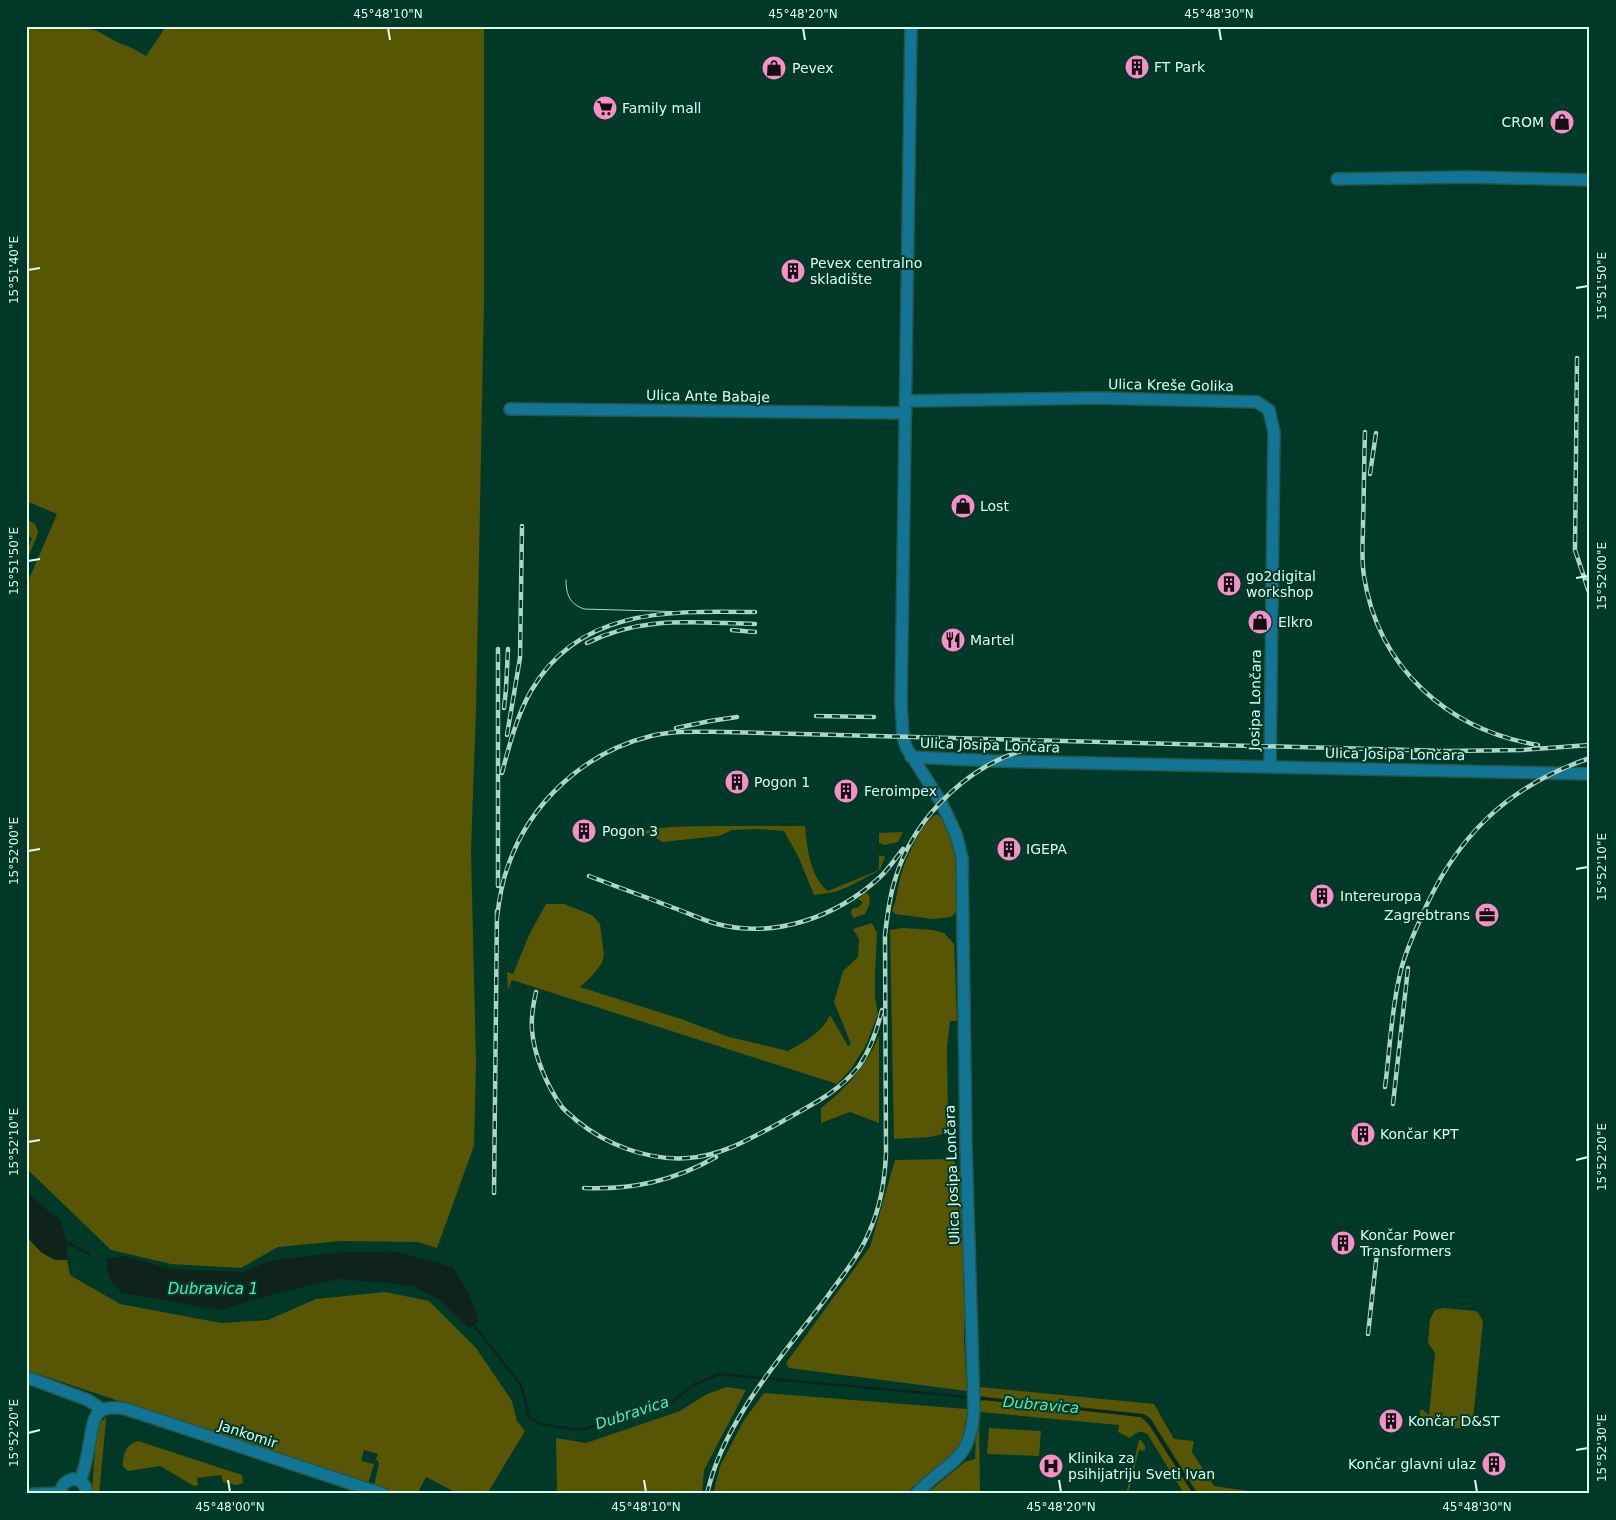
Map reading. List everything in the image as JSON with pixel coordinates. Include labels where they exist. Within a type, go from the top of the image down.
[{"type":"street","points":[[911,26],[902,703],[903,737],[911,757]]},
{"type":"street","points":[[1337,179],[1469,177],[1590,180]]},
{"type":"street","name":"Ulica Kreše Golika","points":[[906,401],[1098,398],[1257,402],[1269,410],[1274,432],[1272,574]]},
{"type":"street","name":"Ulica Ante Babaje","points":[[510,409],[906,414]]},
{"type":"street","name":"Josipa Lončara","points":[[1270,766],[1272,574]]},
{"type":"street","name":"Ulica Josipa Lončara","points":[[911,757],[997,761],[1590,774]]},
{"type":"street","name":"Ulica Josipa Lončara","points":[[911,757],[941,802],[956,834],[962,858],[966,1148],[974,1385],[973,1427],[965,1450],[916,1494]]},
{"type":"street","name":"Jankomir","points":[[26,1377],[88,1400],[103,1410],[114,1408],[126,1410],[383,1494]]},
{"type":"street","points":[[80,1481],[87,1458],[92,1422],[98,1413],[103,1410]]},
{"type":"street","points":[[33,1494],[60,1493],[62,1486],[68,1480],[80,1481],[84,1485],[87,1494]]},
{"type":"shaded area","points":[[26,26],[74,26],[97,31],[146,56],[165,28],[163,26],[484,26],[484,301],[476,711],[471,851],[476,1062],[474,1146],[437,1248],[418,1242],[341,1241],[278,1247],[241,1268],[171,1264],[111,1250],[26,1168],[26,586],[57,514],[26,501]]},
{"type":"shaded area","points":[[26,519],[35,524],[38,531],[26,562],[26,553],[32,538],[26,535]]},
{"type":"shaded area","points":[[937,814],[952,833],[957,855],[957,911],[951,917],[933,919],[895,914],[892,910],[909,853],[925,825]]},
{"type":"shaded area","points":[[713,826],[805,826],[810,862],[817,878],[828,891],[879,870],[879,855],[885,857],[880,870],[835,892],[814,895],[799,858],[784,831],[759,829],[732,830],[719,836],[662,842],[650,833],[621,841],[654,829]]},
{"type":"shaded area","points":[[903,832],[898,842],[885,845],[879,843],[879,833]]},
{"type":"shaded area","points":[[866,892],[870,900],[865,914],[853,918],[852,909],[859,907],[863,902],[858,899]]},
{"type":"shaded area","points":[[546,904],[564,904],[592,915],[600,924],[604,955],[602,963],[580,987],[681,1019],[729,1037],[788,1051],[817,1032],[830,1015],[848,1046],[851,1044],[834,1002],[843,971],[858,957],[859,939],[853,929],[872,923],[877,933],[875,997],[878,1014],[866,1045],[851,1069],[837,1084],[512,980],[508,990],[507,972],[513,974],[530,933]]},
{"type":"shaded area","points":[[903,928],[933,930],[944,933],[954,944],[957,1021],[950,1021],[947,1047],[948,1125],[943,1134],[930,1137],[894,1139],[890,930]]},
{"type":"shaded area","points":[[879,1036],[879,1123],[850,1112],[821,1123],[821,1108],[855,1076]]},
{"type":"shaded area","points":[[949,1159],[957,1165],[960,1174],[962,1244],[966,1273],[964,1340],[967,1391],[789,1368],[786,1363],[870,1247],[895,1160]]},
{"type":"shaded area","points":[[26,1236],[41,1252],[55,1260],[67,1260],[70,1275],[120,1304],[221,1323],[268,1320],[316,1299],[385,1292],[429,1301],[476,1348],[512,1401],[517,1421],[525,1431],[487,1494],[459,1494],[426,1477],[417,1494],[396,1494],[374,1486],[379,1463],[376,1459],[378,1454],[364,1450],[361,1461],[374,1464],[368,1484],[26,1370]]},
{"type":"shaded area","points":[[1443,1308],[1476,1311],[1483,1321],[1473,1420],[1466,1428],[1433,1426],[1425,1424],[1421,1418],[1420,1410],[1429,1415],[1435,1353],[1428,1343],[1430,1319],[1435,1310]]},
{"type":"shaded area","points":[[977,1384],[980,1387],[1154,1404],[1174,1439],[1194,1441],[1192,1452],[1214,1486],[1269,1494],[1198,1494],[1151,1419],[1144,1414],[980,1396],[980,1392],[977,1391]]},
{"type":"shaded area","points":[[727,1387],[746,1390],[704,1470],[702,1494],[557,1494],[556,1438],[586,1443],[680,1411],[707,1394]]},
{"type":"shaded area","points":[[764,1393],[967,1409],[965,1428],[962,1440],[953,1454],[906,1494],[713,1494],[720,1466],[744,1420]]},
{"type":"shaded area","points":[[986,1400],[1141,1417],[1149,1425],[1193,1494],[1184,1494],[1148,1435],[1143,1432],[1136,1433],[1130,1438],[1118,1432],[1119,1425],[979,1412],[980,1494],[926,1494],[965,1462],[975,1459],[977,1405],[980,1405],[980,1401]]},
{"type":"shaded area","points":[[105,1418],[99,1494],[92,1494],[96,1432],[98,1425]]},
{"type":"shaded area","points":[[989,1428],[1041,1431],[1039,1456],[987,1454]]},
{"type":"shaded area","points":[[1139,1440],[1145,1446],[1145,1451],[1139,1450],[1128,1494],[1126,1494]]},
{"type":"shaded area","points":[[138,1441],[242,1475],[243,1482],[236,1485],[223,1482],[221,1475],[197,1478],[198,1485],[194,1486],[160,1466],[128,1471],[123,1466],[124,1454],[130,1445]]},
{"type":"water","points":[[26,1190],[48,1211],[60,1219],[67,1243],[67,1260],[55,1260],[41,1252],[26,1236]]},
{"type":"water","name":"Dubravica 1","points":[[339,1252],[396,1252],[452,1267],[468,1293],[478,1322],[469,1328],[441,1301],[415,1286],[338,1279],[274,1294],[220,1310],[122,1293],[110,1278],[107,1269],[107,1259],[124,1256],[170,1269],[243,1272],[269,1261]]},
{"type":"waterway","name":"Dubravica","points":[[66,1242],[89,1254]]},
{"type":"waterway","name":"Dubravica","points":[[473,1324],[520,1384],[529,1417],[540,1424],[580,1430],[623,1418],[660,1403],[673,1401],[694,1385],[719,1374],[969,1397]]},
{"type":"waterway","name":"Dubravica","points":[[977,1398],[1144,1416],[1148,1419],[1195,1494]]},
{"type":"tram line","points":[[566,580],[567,590],[572,602],[584,609],[688,612]]},
{"type":"railway","points":[[1577,358],[1575,550],[1590,595]]},
{"type":"railway","points":[[1365,432],[1363,569],[1372,609],[1384,639],[1401,666],[1422,689],[1447,709],[1475,725],[1505,737],[1538,745]]},
{"type":"railway","points":[[1370,474],[1376,433]]},
{"type":"railway","points":[[507,735],[520,658],[522,526]]},
{"type":"railway","points":[[502,773],[526,700],[551,663],[574,643],[601,629],[630,620],[660,614],[755,612]]},
{"type":"railway","points":[[587,643],[608,634],[649,624],[690,622],[755,624]]},
{"type":"railway","points":[[732,630],[755,632]]},
{"type":"railway","points":[[498,649],[498,886]]},
{"type":"railway","points":[[504,708],[508,649]]},
{"type":"railway","points":[[816,716],[874,717]]},
{"type":"railway","points":[[676,728],[737,717]]},
{"type":"railway","points":[[497,918],[501,891],[508,866],[530,821],[546,801],[563,783],[583,767],[604,754],[627,744],[660,734],[726,732],[1447,751],[1521,750],[1590,745]]},
{"type":"railway","points":[[707,1494],[715,1467],[740,1415],[756,1390],[850,1265],[866,1239],[880,1202],[886,1153],[885,935],[892,889],[903,858],[916,834],[932,812],[951,792],[973,775],[996,761],[1021,751],[1047,745]]},
{"type":"railway","points":[[1385,1087],[1395,1002],[1402,967],[1408,947],[1420,920],[1449,865],[1466,841],[1508,801],[1532,784],[1590,758]]},
{"type":"railway","points":[[589,876],[717,924],[761,929],[804,921],[844,904],[879,878],[903,849]]},
{"type":"railway","points":[[494,1193],[497,911]]},
{"type":"railway","points":[[1393,1104],[1408,968]]},
{"type":"railway","points":[[536,992],[532,1020],[535,1050],[546,1080],[562,1107],[588,1129],[614,1144],[643,1154],[673,1158],[688,1158],[726,1150],[834,1091],[863,1060],[873,1039],[882,1010]]},
{"type":"railway","points":[[584,1188],[619,1187],[652,1182],[684,1172],[716,1157]]},
{"type":"railway","points":[[1368,1334],[1377,1253]]},
{"type":"place","name":"FT Park","points":[[1137,67]]},
{"type":"place","name":"Pevex","points":[[774,68]]},
{"type":"place","name":"Family mall","points":[[605,108]]},
{"type":"place","name":"CROM","points":[[1562,122]]},
{"type":"place","name":"Pevex centralno skladište","points":[[793,271]]},
{"type":"place","name":"Lost","points":[[963,506]]},
{"type":"place","name":"go2digital workshop","points":[[1229,584]]},
{"type":"place","name":"Elkro","points":[[1260,622]]},
{"type":"place","name":"Martel","points":[[953,640]]},
{"type":"place","name":"Pogon 1","points":[[737,782]]},
{"type":"place","name":"Feroimpex","points":[[846,791]]},
{"type":"place","name":"Pogon 3","points":[[584,831]]},
{"type":"place","name":"IGEPA","points":[[1009,849]]},
{"type":"place","name":"Intereuropa","points":[[1322,896]]},
{"type":"place","name":"Zagrebtrans","points":[[1487,915]]},
{"type":"place","name":"Končar KPT","points":[[1363,1134]]},
{"type":"place","name":"Končar Power Transformers","points":[[1343,1243]]},
{"type":"place","name":"Končar D&ST","points":[[1391,1421]]},
{"type":"place","name":"Končar glavni ulaz","points":[[1494,1464]]},
{"type":"place","name":"Klinika za psihijatriju Sveti Ivan","points":[[1051,1466]]}]
